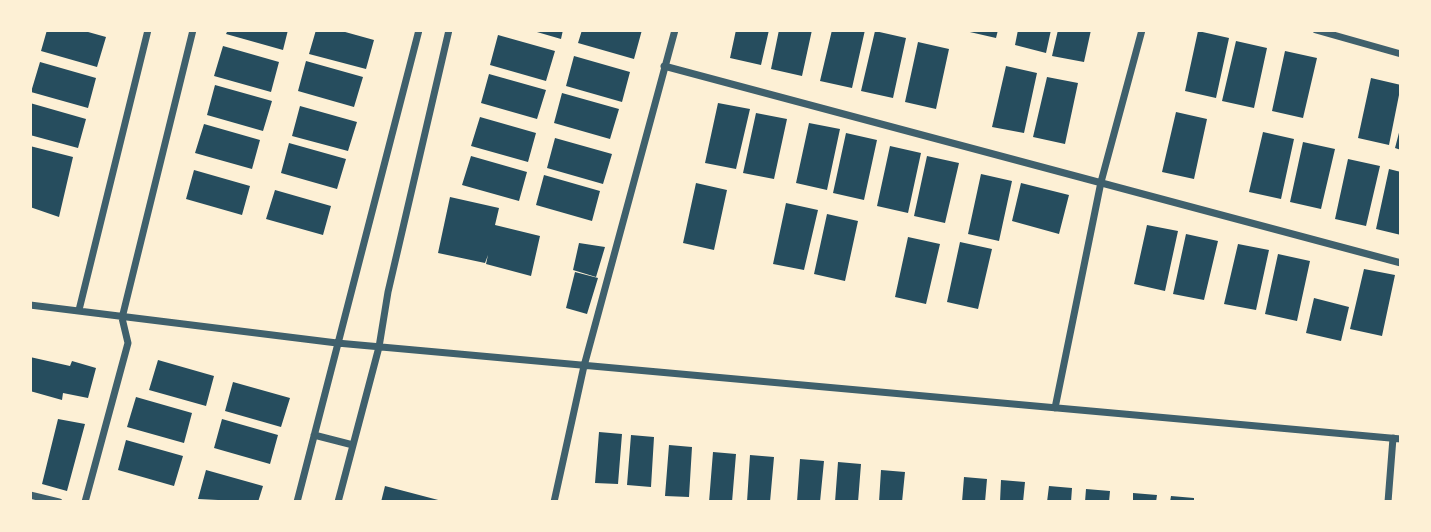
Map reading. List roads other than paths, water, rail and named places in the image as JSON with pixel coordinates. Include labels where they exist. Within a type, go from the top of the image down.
[{"type":"street","points":[[79,310],[148,30]]},
{"type":"street","points":[[85,502],[128,343],[122,318],[193,30]]},
{"type":"street","points":[[297,502],[419,30]]},
{"type":"street","points":[[338,502],[379,347],[388,292],[449,30]]},
{"type":"street","points":[[554,502],[584,366],[675,30]]},
{"type":"street","points":[[1055,408],[1101,182],[1142,30]]},
{"type":"street","points":[[1316,30],[1401,54]]},
{"type":"street","points":[[664,66],[1401,262]]},
{"type":"street","points":[[30,305],[337,344],[1397,439],[1388,502]]},
{"type":"street","points":[[314,435],[354,444]]},
{"type":"street","points":[[30,495],[59,502]]}]
